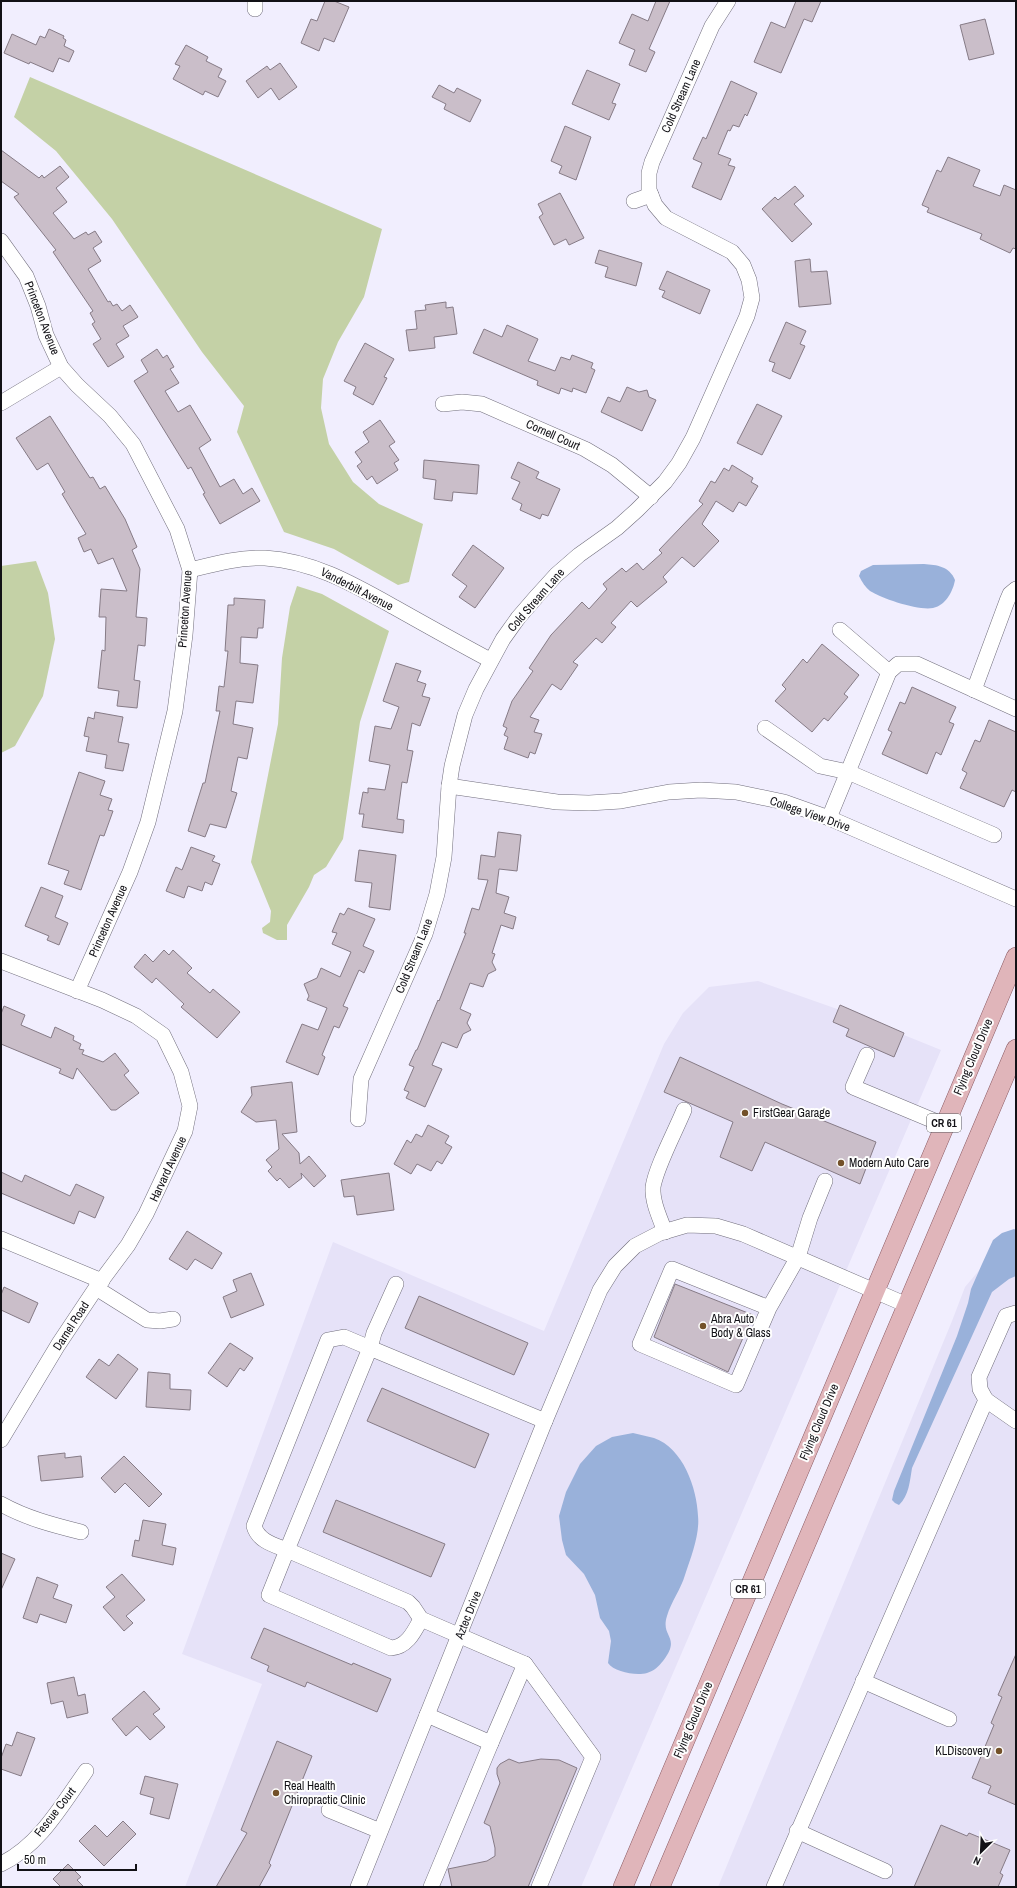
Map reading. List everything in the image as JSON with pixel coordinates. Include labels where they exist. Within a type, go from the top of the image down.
[{"type":"main road","name":"Flying Cloud Drive","points":[[623,1887],[1016,957]]},
{"type":"main road","name":"CR 61","points":[[660,1887],[1016,1049]]},
{"type":"street","name":"Cold Stream Lane","points":[[358,1119],[361,1080],[425,934],[437,894],[444,857],[449,786],[457,743],[465,715],[490,660],[518,618],[556,575],[579,555],[617,528],[665,482],[679,463],[693,438],[747,316],[752,298],[749,280],[743,264],[732,252],[666,218],[655,205],[649,190],[649,173],[652,162],[712,26],[728,1]]},
{"type":"street","points":[[634,201],[651,195]]},
{"type":"street","name":"Princeton Avenue","points":[[1,240],[26,276],[38,306],[46,335],[61,367],[77,385],[110,416],[133,444],[177,529],[190,570],[185,635],[175,711],[148,822],[130,872],[77,991]]},
{"type":"street","points":[[1,403],[61,367]]},
{"type":"street","name":"Cornell Court","points":[[443,404],[462,402],[482,404],[585,449],[612,465],[650,497]]},
{"type":"street","name":"Vanderbilt Avenue","points":[[190,570],[236,560],[264,558],[291,561],[316,567],[342,578],[490,660]]},
{"type":"street","points":[[974,690],[1007,601],[1010,594],[1016,589]]},
{"type":"street","points":[[840,630],[889,672]]},
{"type":"street","points":[[829,818],[889,672],[898,664],[917,664],[1016,709]]},
{"type":"street","points":[[764,728],[820,766],[848,772],[994,835]]},
{"type":"street","name":"College View Drive","points":[[449,786],[557,802],[589,803],[688,790],[736,792],[784,802],[829,818],[1016,899]]},
{"type":"street","name":"Harvard Avenue","points":[[1,961],[102,1000],[136,1016],[163,1035],[181,1072],[190,1106],[186,1131],[149,1208],[128,1245],[99,1284]]},
{"type":"street","points":[[867,1055],[853,1087],[944,1125]]},
{"type":"street","points":[[665,1232],[655,1204],[653,1188],[657,1174],[684,1110]]},
{"type":"street","points":[[769,1308],[672,1268],[640,1344],[736,1385],[769,1308],[798,1257],[810,1218],[825,1181]]},
{"type":"street","name":"Aztec Drive","points":[[358,1887],[545,1421],[600,1290],[616,1266],[635,1246],[665,1232],[687,1225],[716,1226],[743,1234],[907,1305]]},
{"type":"street","points":[[1,1239],[99,1284],[135,1314],[147,1320],[160,1321],[173,1319]]},
{"type":"street","name":"Darnel Road","points":[[1,1440],[58,1345],[99,1284]]},
{"type":"street","points":[[396,1284],[374,1333],[370,1348],[269,1595],[391,1648],[398,1647],[406,1643],[421,1619]]},
{"type":"street","points":[[1016,1312],[1006,1316],[979,1377],[980,1389],[986,1400],[1016,1422]]},
{"type":"street","points":[[539,1887],[593,1757],[525,1664],[421,1619],[408,1602],[264,1540],[258,1536],[254,1526],[328,1340],[344,1337],[545,1421]]},
{"type":"street","points":[[774,1887],[986,1400]]},
{"type":"street","points":[[1,1504],[18,1513],[52,1525],[81,1532]]},
{"type":"street","points":[[431,1887],[525,1664]]},
{"type":"street","points":[[863,1681],[949,1719]]},
{"type":"street","points":[[427,1716],[491,1743]]},
{"type":"street","name":"Fescue Court","points":[[1,1864],[25,1848],[45,1829],[86,1771]]},
{"type":"street","points":[[329,1810],[380,1831]]},
{"type":"street","points":[[797,1832],[885,1871]]},
{"type":"shaded area","points":[[758,981],[857,1016],[941,1050],[581,1887],[185,1887],[262,1684],[182,1654],[333,1242],[544,1331],[664,1044],[683,1013],[709,987]]},
{"type":"shaded area","points":[[1016,1245],[1016,1887],[718,1887],[965,1287],[987,1261]]},
{"type":"green space","points":[[30,77],[382,229],[364,297],[338,342],[323,379],[321,408],[329,444],[353,482],[379,504],[423,524],[409,582],[398,585],[334,549],[284,532],[237,432],[244,406],[202,352],[112,219],[56,151],[14,117]]},
{"type":"green space","points":[[36,561],[48,593],[55,639],[43,696],[15,746],[1,753],[1,566]]},
{"type":"green space","points":[[297,586],[322,594],[389,631],[360,722],[343,839],[326,867],[314,875],[309,887],[287,925],[287,940],[277,940],[263,933],[262,928],[270,922],[271,911],[251,862],[278,724],[282,658],[290,607]]},
{"type":"water","points":[[924,564],[946,569],[955,580],[953,589],[945,601],[933,608],[919,608],[901,604],[876,594],[868,589],[859,576],[861,571],[873,565]]},
{"type":"water","points":[[1014,1229],[1016,1230],[1016,1276],[1009,1279],[992,1292],[912,1468],[907,1493],[899,1505],[892,1500],[894,1491],[957,1336],[971,1289],[993,1240],[1002,1233]]},
{"type":"water","points":[[633,1433],[654,1438],[673,1450],[686,1470],[695,1493],[698,1523],[698,1530],[690,1561],[667,1616],[666,1629],[671,1642],[671,1647],[661,1663],[654,1670],[642,1674],[620,1671],[608,1663],[611,1641],[609,1631],[600,1618],[595,1595],[584,1574],[566,1555],[562,1540],[559,1516],[566,1492],[580,1464],[596,1446],[612,1437]]},
{"type":"building","points":[[325,1],[334,1],[349,7],[334,42],[324,38],[319,51],[301,43],[311,19],[317,21]]},
{"type":"building","points":[[656,1],[670,1],[649,49],[655,52],[646,72],[629,65],[635,50],[619,43],[632,14],[648,21]]},
{"type":"building","points":[[796,1],[821,1],[812,22],[804,19],[781,73],[754,62],[771,22],[785,28]]},
{"type":"building","points":[[985,19],[994,54],[969,60],[960,25]]},
{"type":"building","points":[[49,29],[64,36],[63,38],[66,40],[64,46],[74,51],[69,62],[59,58],[53,72],[30,62],[29,64],[4,53],[12,34],[36,45],[40,36],[45,38]]},
{"type":"building","points":[[186,45],[208,57],[206,61],[222,69],[218,77],[226,81],[218,97],[205,91],[203,95],[173,79],[180,66],[175,64]]},
{"type":"building","points":[[280,63],[297,87],[279,100],[271,88],[258,98],[246,81],[267,66],[270,70]]},
{"type":"building","points":[[587,70],[620,84],[612,103],[616,104],[609,120],[572,104]]},
{"type":"building","points":[[731,81],[757,93],[747,116],[745,114],[739,127],[733,125],[730,131],[728,130],[718,154],[731,159],[728,165],[735,167],[721,200],[692,187],[702,163],[693,159],[703,137],[706,139]]},
{"type":"building","points":[[439,85],[454,93],[457,88],[481,100],[470,122],[444,109],[446,104],[432,97]]},
{"type":"building","points":[[565,126],[591,137],[576,180],[559,173],[562,166],[551,161]]},
{"type":"building","points":[[1,150],[39,178],[42,175],[44,178],[60,166],[69,177],[56,188],[67,202],[53,213],[74,239],[86,232],[88,235],[95,231],[102,242],[93,248],[101,261],[88,269],[108,302],[110,301],[113,306],[117,304],[122,311],[130,305],[138,317],[123,326],[129,336],[116,344],[124,357],[108,367],[93,344],[101,339],[92,324],[95,322],[90,313],[93,311],[53,252],[56,250],[14,197],[19,194],[1,181]]},
{"type":"building","points":[[948,157],[980,170],[973,186],[1000,196],[1004,185],[1016,190],[1016,249],[1013,248],[1010,253],[980,239],[982,234],[927,212],[929,208],[922,205],[937,170],[941,172]]},
{"type":"building","points":[[795,186],[804,196],[794,204],[812,224],[792,242],[762,209],[775,197],[778,200]]},
{"type":"building","points":[[560,193],[584,238],[569,245],[566,239],[554,245],[539,217],[543,214],[538,204]]},
{"type":"building","points":[[599,250],[642,263],[636,286],[605,277],[608,267],[595,263]]},
{"type":"building","points":[[810,259],[811,272],[827,271],[831,304],[799,307],[795,261]]},
{"type":"building","points":[[667,271],[710,290],[700,314],[662,297],[665,291],[659,289]]},
{"type":"building","points":[[446,302],[446,308],[453,307],[457,334],[434,337],[435,348],[409,351],[406,330],[417,329],[415,311],[426,310],[425,305]]},
{"type":"building","points":[[786,322],[806,331],[800,344],[805,346],[790,379],[772,371],[775,363],[769,361]]},
{"type":"building","points":[[507,325],[538,339],[528,361],[555,371],[561,357],[570,360],[572,355],[593,363],[591,368],[595,370],[586,393],[573,388],[572,392],[561,388],[559,394],[537,385],[538,381],[473,353],[484,329],[502,337]]},
{"type":"building","points":[[365,343],[394,359],[384,377],[387,378],[373,405],[353,394],[356,387],[344,381]]},
{"type":"building","points":[[157,349],[163,358],[167,355],[174,367],[170,369],[179,383],[165,391],[178,412],[190,405],[211,440],[199,448],[220,487],[234,479],[243,494],[252,488],[260,501],[220,524],[203,494],[205,493],[191,467],[188,469],[134,381],[148,372],[141,360]]},
{"type":"building","points":[[627,387],[639,392],[647,390],[649,397],[656,400],[642,431],[601,412],[608,397],[620,402]]},
{"type":"building","points":[[757,404],[782,416],[762,455],[737,443]]},
{"type":"building","points":[[50,416],[90,478],[93,477],[100,489],[105,486],[125,519],[137,547],[132,550],[140,569],[136,617],[147,618],[145,646],[138,645],[134,680],[140,681],[137,708],[117,706],[119,691],[98,688],[102,650],[105,651],[106,617],[99,617],[101,589],[127,591],[113,558],[98,564],[91,549],[84,552],[78,538],[86,534],[62,494],[65,492],[48,463],[37,470],[16,438]]},
{"type":"building","points":[[380,420],[395,442],[389,446],[399,460],[394,463],[398,470],[377,484],[372,476],[367,480],[357,466],[362,462],[355,452],[369,442],[363,432]]},
{"type":"building","points":[[424,460],[479,465],[477,494],[453,492],[452,501],[434,499],[436,480],[423,478]]},
{"type":"building","points":[[518,462],[539,472],[536,478],[560,489],[548,516],[542,514],[540,519],[520,510],[522,504],[512,499],[520,482],[511,478]]},
{"type":"building","points":[[732,465],[753,478],[751,482],[758,486],[746,506],[739,502],[733,512],[716,501],[702,524],[719,541],[694,567],[682,557],[663,577],[667,582],[637,607],[631,601],[611,623],[616,627],[602,643],[596,638],[573,662],[578,665],[561,690],[552,684],[530,717],[539,720],[534,732],[542,734],[535,754],[530,752],[528,758],[504,749],[508,737],[504,735],[507,728],[503,726],[512,701],[533,671],[529,668],[551,635],[582,602],[589,609],[607,589],[603,584],[622,568],[626,572],[637,563],[643,570],[662,553],[659,550],[703,504],[699,501],[711,481],[715,483],[724,468],[729,471]]},
{"type":"building","points":[[473,545],[504,568],[475,608],[459,597],[467,586],[452,575]]},
{"type":"building","points":[[234,598],[265,600],[263,628],[258,628],[257,638],[241,637],[240,663],[258,665],[253,703],[236,701],[233,724],[253,728],[247,759],[238,757],[231,791],[237,793],[226,828],[210,824],[205,837],[188,831],[203,783],[205,783],[220,711],[216,711],[219,686],[224,687],[228,651],[225,651],[228,605],[234,605]]},
{"type":"building","points":[[822,644],[859,675],[844,694],[848,697],[828,721],[824,718],[812,732],[775,701],[786,689],[782,685],[803,659],[807,663]]},
{"type":"building","points":[[396,663],[421,671],[417,681],[426,684],[422,696],[430,698],[420,726],[412,723],[407,750],[413,751],[407,783],[402,782],[397,819],[404,820],[403,833],[362,827],[364,814],[359,814],[363,792],[368,793],[368,788],[385,790],[390,765],[369,761],[375,726],[391,729],[399,707],[383,701]]},
{"type":"building","points":[[912,687],[956,707],[949,722],[954,724],[941,755],[936,752],[927,774],[882,754],[892,732],[888,730],[900,702],[905,704]]},
{"type":"building","points":[[95,712],[123,717],[118,742],[129,744],[123,771],[105,768],[107,755],[86,751],[89,737],[84,736],[88,717],[94,719]]},
{"type":"building","points":[[989,720],[1016,732],[1016,792],[1012,790],[1004,807],[960,788],[967,773],[962,770],[975,740],[980,742]]},
{"type":"building","points":[[79,772],[105,781],[100,795],[112,799],[108,810],[113,811],[104,836],[100,835],[81,890],[64,884],[69,871],[48,864]]},
{"type":"building","points":[[498,832],[521,835],[517,871],[499,869],[496,893],[509,897],[504,913],[516,917],[513,929],[501,925],[492,953],[495,954],[492,962],[496,970],[488,974],[483,987],[470,983],[460,1009],[471,1014],[467,1023],[471,1030],[463,1034],[457,1048],[442,1042],[432,1065],[442,1069],[425,1107],[406,1098],[409,1092],[404,1090],[414,1067],[409,1065],[438,1000],[439,1001],[466,933],[464,933],[472,908],[479,910],[488,880],[478,879],[481,855],[495,857]]},
{"type":"building","points":[[191,847],[215,856],[212,861],[220,864],[212,885],[205,882],[202,891],[188,886],[184,898],[166,891],[176,867],[182,870]]},
{"type":"building","points":[[359,850],[396,855],[390,910],[369,907],[372,883],[355,881]]},
{"type":"building","points":[[41,887],[63,896],[55,917],[68,923],[59,945],[47,940],[49,936],[25,926]]},
{"type":"building","points":[[348,908],[375,919],[363,946],[374,951],[364,973],[359,970],[343,1006],[348,1008],[339,1028],[334,1026],[322,1055],[325,1057],[318,1075],[286,1062],[302,1024],[318,1030],[327,1008],[307,1000],[309,996],[304,984],[317,978],[321,968],[340,977],[351,952],[332,944],[337,933],[332,932],[340,913],[344,915]]},
{"type":"building","points":[[164,950],[169,955],[173,950],[192,968],[187,973],[210,993],[213,989],[240,1012],[217,1038],[181,1007],[184,1004],[156,978],[152,983],[134,967],[145,954],[153,962]]},
{"type":"building","points":[[840,1005],[904,1033],[894,1057],[846,1036],[849,1029],[833,1022]]},
{"type":"building","points":[[4,1006],[25,1015],[21,1025],[51,1038],[55,1027],[74,1036],[73,1040],[81,1044],[79,1049],[84,1050],[82,1054],[103,1062],[115,1053],[129,1071],[124,1075],[139,1093],[116,1110],[111,1110],[77,1068],[73,1079],[59,1073],[61,1069],[1,1044],[1,1014]]},
{"type":"building","points":[[680,1057],[782,1104],[876,1142],[860,1184],[765,1142],[752,1171],[720,1157],[733,1122],[664,1092]]},
{"type":"building","points":[[292,1082],[297,1132],[282,1134],[299,1153],[300,1164],[309,1156],[326,1176],[314,1187],[301,1173],[302,1178],[289,1188],[280,1178],[277,1181],[268,1171],[272,1167],[266,1160],[279,1149],[276,1120],[256,1122],[241,1112],[252,1095],[251,1087]]},
{"type":"building","points":[[428,1125],[449,1136],[445,1143],[452,1147],[442,1164],[437,1161],[431,1171],[417,1164],[411,1174],[394,1164],[407,1140],[411,1143],[416,1134],[422,1137]]},
{"type":"building","points":[[1,1172],[22,1182],[25,1175],[70,1196],[76,1184],[104,1197],[95,1218],[79,1211],[74,1224],[1,1193]]},
{"type":"building","points":[[389,1173],[394,1210],[357,1215],[354,1196],[344,1197],[341,1180]]},
{"type":"building","points":[[187,1231],[222,1253],[212,1269],[195,1259],[187,1270],[169,1259]]},
{"type":"building","points":[[251,1273],[264,1305],[231,1318],[223,1297],[237,1291],[233,1280]]},
{"type":"building","name":"Abra Auto Body & Glass","points":[[675,1284],[753,1315],[728,1372],[654,1337]]},
{"type":"building","points":[[4,1287],[38,1303],[29,1323],[1,1310],[1,1295]]},
{"type":"building","points":[[419,1296],[528,1343],[514,1375],[405,1328]]},
{"type":"building","points":[[230,1343],[253,1358],[244,1371],[240,1368],[227,1387],[208,1373]]},
{"type":"building","points":[[118,1354],[138,1369],[116,1399],[86,1377],[99,1359],[109,1366]]},
{"type":"building","points":[[148,1372],[170,1374],[170,1389],[191,1390],[190,1410],[146,1407]]},
{"type":"building","points":[[382,1388],[489,1434],[475,1468],[367,1421]]},
{"type":"building","points":[[65,1453],[65,1458],[81,1456],[83,1477],[41,1481],[38,1456]]},
{"type":"building","points":[[124,1456],[162,1494],[149,1507],[125,1483],[115,1493],[101,1478]]},
{"type":"building","points":[[336,1500],[445,1544],[431,1577],[323,1532]]},
{"type":"building","points":[[143,1520],[166,1524],[162,1545],[176,1548],[173,1565],[132,1556],[135,1540],[139,1541]]},
{"type":"building","points":[[1,1553],[15,1559],[1,1590]]},
{"type":"building","points":[[122,1574],[145,1600],[126,1616],[133,1623],[124,1631],[103,1607],[115,1597],[106,1587]]},
{"type":"building","points":[[37,1577],[58,1585],[53,1598],[72,1605],[66,1623],[40,1614],[37,1623],[23,1618]]},
{"type":"building","points":[[264,1628],[352,1665],[353,1663],[391,1679],[377,1712],[307,1682],[305,1687],[267,1671],[269,1666],[251,1658]]},
{"type":"building","name":"KLDiscovery","points":[[1016,1654],[1016,1805],[988,1793],[991,1786],[972,1778],[994,1725],[991,1723],[1002,1697],[998,1695]]},
{"type":"building","points":[[74,1677],[78,1696],[85,1694],[88,1713],[67,1718],[63,1701],[51,1704],[47,1683]]},
{"type":"building","points":[[144,1691],[160,1709],[153,1714],[165,1727],[150,1740],[137,1726],[126,1736],[112,1719]]},
{"type":"building","points":[[17,1732],[35,1738],[21,1776],[1,1769],[1,1758],[6,1744],[12,1746]]},
{"type":"building","name":"Real Health Chiropractic Clinic","points":[[277,1741],[312,1756],[269,1863],[271,1865],[259,1887],[216,1887],[247,1833],[241,1830]]},
{"type":"building","points":[[509,1759],[519,1763],[541,1759],[559,1760],[577,1768],[528,1887],[452,1887],[448,1869],[487,1861],[495,1856],[495,1848],[490,1826],[484,1823],[500,1783],[497,1768],[500,1764]]},
{"type":"building","points":[[145,1776],[178,1784],[169,1819],[150,1814],[154,1798],[140,1794]]},
{"type":"building","points":[[123,1821],[136,1834],[104,1866],[79,1841],[95,1825],[107,1837]]},
{"type":"building","points":[[941,1825],[967,1836],[969,1833],[1010,1850],[1000,1873],[1003,1875],[998,1887],[914,1887]]},
{"type":"building","points":[[68,1864],[81,1877],[77,1880],[84,1887],[61,1887],[53,1879]]},
{"type":"place","name":"FirstGear Garage","points":[[745,1113]]},
{"type":"place","name":"Modern Auto Care","points":[[841,1163]]},
{"type":"place","name":"Abra Auto Body & Glass","points":[[703,1326]]},
{"type":"place","name":"KLDiscovery","points":[[999,1751]]},
{"type":"place","name":"Real Health Chiropractic Clinic","points":[[276,1793]]}]
